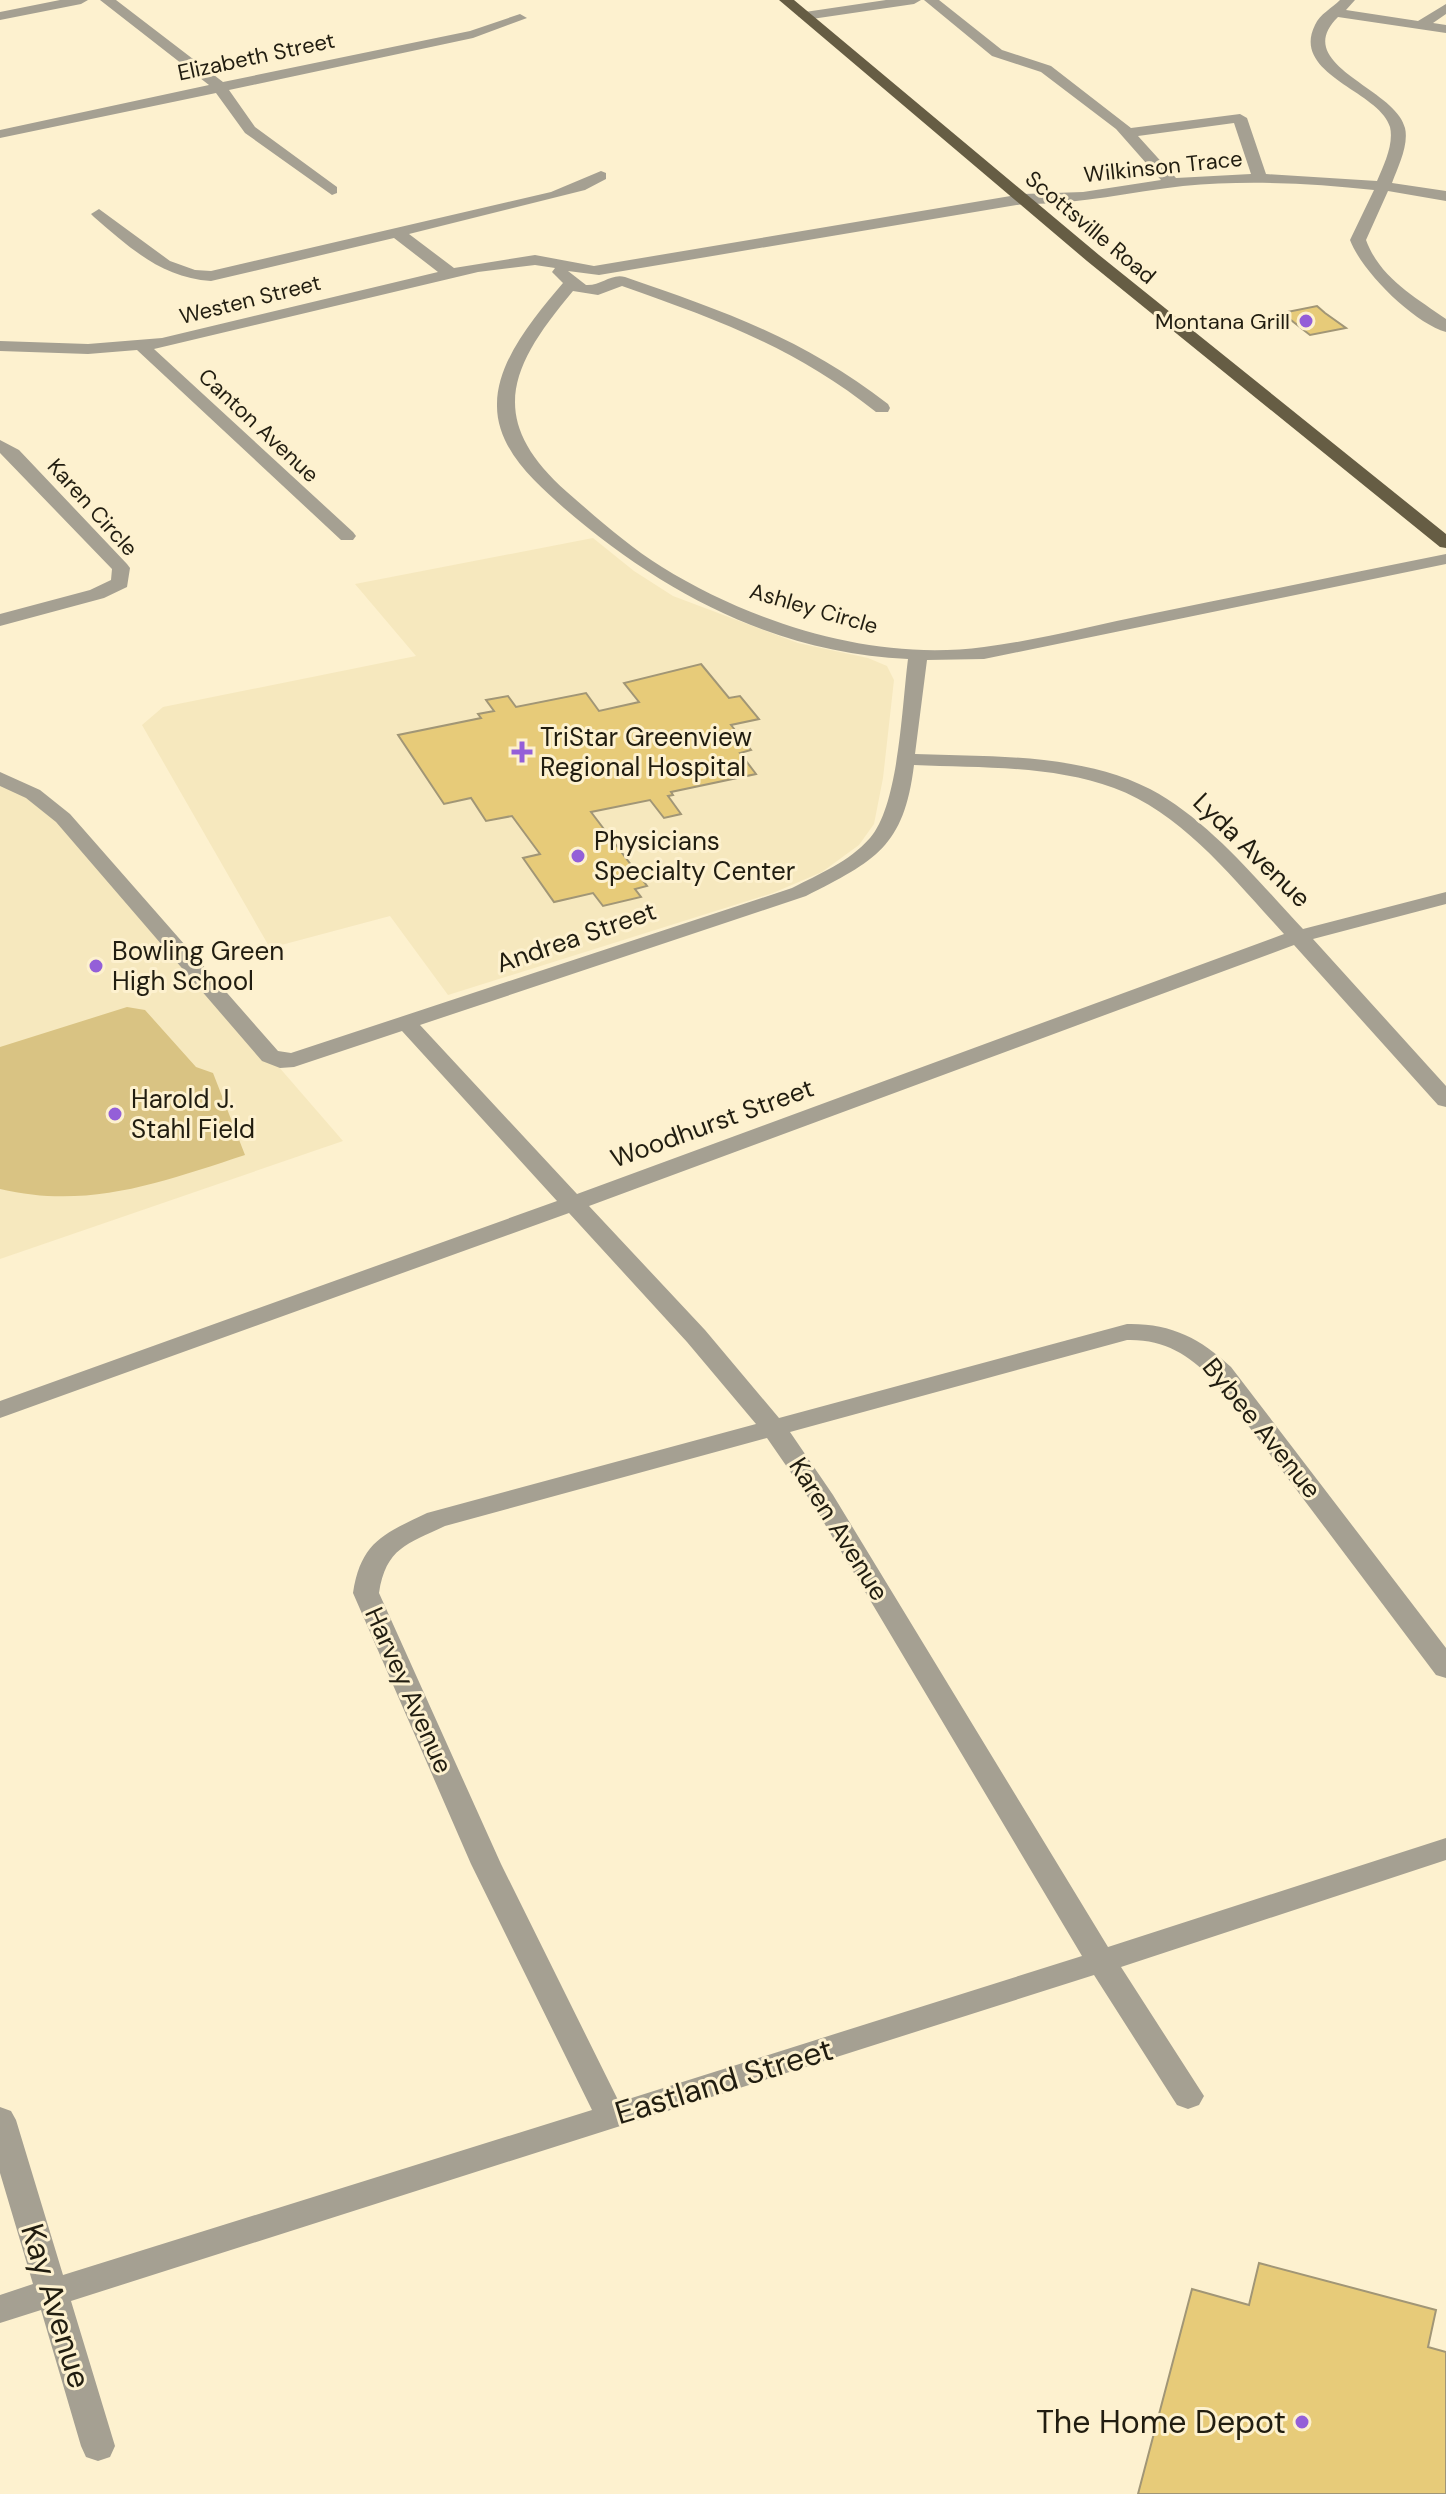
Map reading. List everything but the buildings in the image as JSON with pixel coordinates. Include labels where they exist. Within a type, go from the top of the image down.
[{"type":"main road","name":"Scottsville Road","points":[[786,0],[1023,199],[1446,543]]},
{"type":"street","points":[[0,16],[81,0]]},
{"type":"street","points":[[107,0],[219,86],[250,130],[332,190]]},
{"type":"street","points":[[805,16],[914,0]]},
{"type":"street","points":[[931,0],[997,53],[1046,69],[1127,133],[1167,177]]},
{"type":"street","points":[[1348,0],[1321,26],[1318,38],[1325,61],[1335,72],[1382,106],[1397,124],[1396,147],[1358,240],[1361,252],[1382,278],[1446,327]]},
{"type":"street","points":[[1421,25],[1446,8]]},
{"type":"street","points":[[1333,12],[1446,29]]},
{"type":"street","name":"Elizabeth Street","points":[[0,134],[473,34],[520,18]]},
{"type":"street","points":[[1127,133],[1240,118],[1258,173]]},
{"type":"street","name":"Wilkinson Trace","points":[[1023,199],[1052,201],[1167,177],[1258,173],[1446,184]]},
{"type":"street","points":[[99,214],[170,268],[192,276],[224,274],[555,195],[601,176]]},
{"type":"street","name":"Wilkinson Trace","points":[[1384,180],[1446,196]]},
{"type":"street","points":[[571,282],[578,273],[1023,199]]},
{"type":"street","points":[[396,232],[450,273]]},
{"type":"street","name":"Westen Street","points":[[0,346],[88,349],[142,346],[506,262],[535,260],[595,270]]},
{"type":"street","points":[[555,305],[614,286],[619,279],[659,260]]},
{"type":"street","name":"Westen Street","points":[[506,262],[546,267],[579,288],[598,290]]},
{"type":"street","points":[[595,270],[614,274],[619,279],[662,296],[724,315],[781,339],[838,373],[882,408]]},
{"type":"street","name":"Ashley Circle","points":[[571,282],[535,331],[518,364],[505,402],[514,442],[540,476],[640,561],[686,589],[743,614],[843,646],[918,656],[968,655],[1013,649],[1446,559]]},
{"type":"street","points":[[598,290],[662,296]]},
{"type":"street","name":"Canton Avenue","points":[[142,346],[347,536]]},
{"type":"street","name":"Karen Circle","points":[[0,445],[13,454],[121,568],[122,574],[120,583],[97,594],[0,620]]},
{"type":"street","name":"Andrea Street","points":[[0,778],[33,794],[63,818],[161,927],[251,1035],[270,1056],[280,1061],[323,1052],[407,1024],[786,896],[836,875],[876,844],[892,822],[900,799],[918,656]]},
{"type":"street","name":"Lyda Avenue","points":[[904,759],[1046,767],[1085,774],[1133,789],[1162,804],[1191,826],[1300,937],[1446,1100]]},
{"type":"street","name":"Woodhurst Street","points":[[0,1410],[1300,937],[1446,898]]},
{"type":"street","name":"Karen Avenue","points":[[407,1024],[707,1348],[773,1427],[832,1514],[1102,1962],[1188,2096]]},
{"type":"street","name":"Bybee Avenue","points":[[773,1427],[1127,1332],[1155,1332],[1181,1341],[1197,1349],[1235,1390],[1446,1668]]},
{"type":"street","name":"Harvey Avenue","points":[[610,2115],[486,1864],[366,1593],[365,1584],[370,1567],[383,1550],[399,1537],[436,1519],[773,1427]]},
{"type":"street","name":"Eastland Street","points":[[0,2309],[1102,1962],[1446,1849]]},
{"type":"street","name":"Kay Avenue","points":[[0,2120],[98,2446]]},
{"type":"shaded area","name":"TriStar Greenview Regional Hospital","points":[[593,538],[634,571],[673,596],[798,643],[868,658],[887,666],[894,680],[883,778],[874,824],[859,845],[822,872],[773,893],[448,995],[390,916],[270,948],[142,725],[163,707],[416,656],[355,584]]},
{"type":"shaded area","name":"Bowling Green High School","points":[[0,779],[63,818],[343,1141],[0,1259]]},
{"type":"shaded area","name":"Harold J. Stahl Field","points":[[127,1007],[145,1010],[196,1067],[213,1073],[245,1155],[154,1183],[95,1195],[33,1195],[0,1189],[0,1047]]},
{"type":"place","name":"Montana Grill","points":[[1306,321]]},
{"type":"place","name":"TriStar Greenview Regional Hospital","points":[[522,752]]},
{"type":"place","name":"Physicians Specialty Center","points":[[578,856]]},
{"type":"place","name":"Bowling Green High School","points":[[96,966]]},
{"type":"place","name":"Harold J. Stahl Field","points":[[115,1114]]},
{"type":"place","name":"The Home Depot","points":[[1302,2422]]}]
